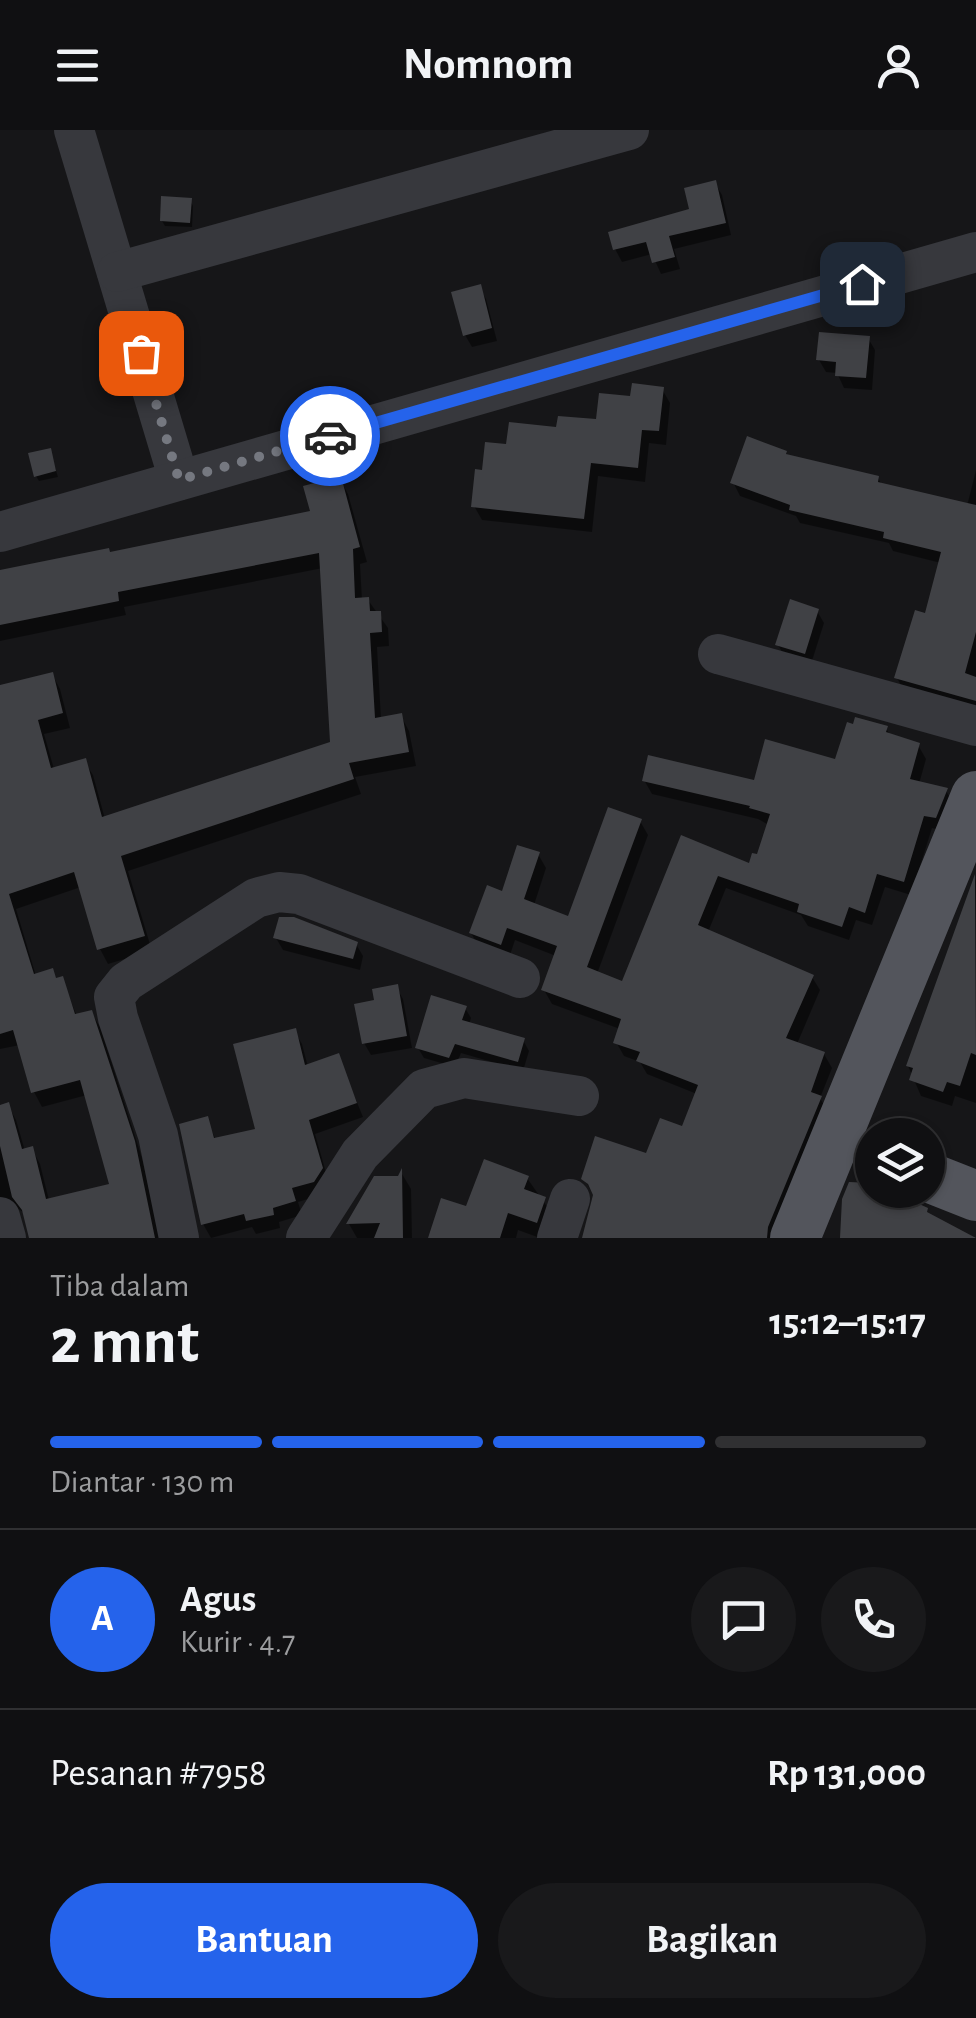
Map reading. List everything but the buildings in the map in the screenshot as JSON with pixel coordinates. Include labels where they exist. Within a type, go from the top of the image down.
[{"type":"main road","points":[[864,1118],[976,796]]},
{"type":"main road","points":[[795,1238],[855,1145]]},
{"type":"main road","points":[[945,1184],[976,1196]]},
{"type":"street","points":[[74,130],[179,480]]},
{"type":"street","points":[[117,272],[629,130]]},
{"type":"street","points":[[0,532],[976,252]]},
{"type":"street","points":[[718,654],[976,726]]},
{"type":"street","points":[[179,1238],[158,1135],[118,1018],[114,997],[126,982],[256,898],[279,892],[299,894],[520,978]]},
{"type":"street","points":[[306,1238],[360,1154],[424,1089],[464,1078],[579,1096]]},
{"type":"street","points":[[557,1238],[570,1199]]},
{"type":"street","points":[[0,1217],[6,1238]]},
{"type":"way so far","points":[[141,353],[179,480],[330,436]]},
{"type":"route","points":[[330,436],[862,284]]}]
